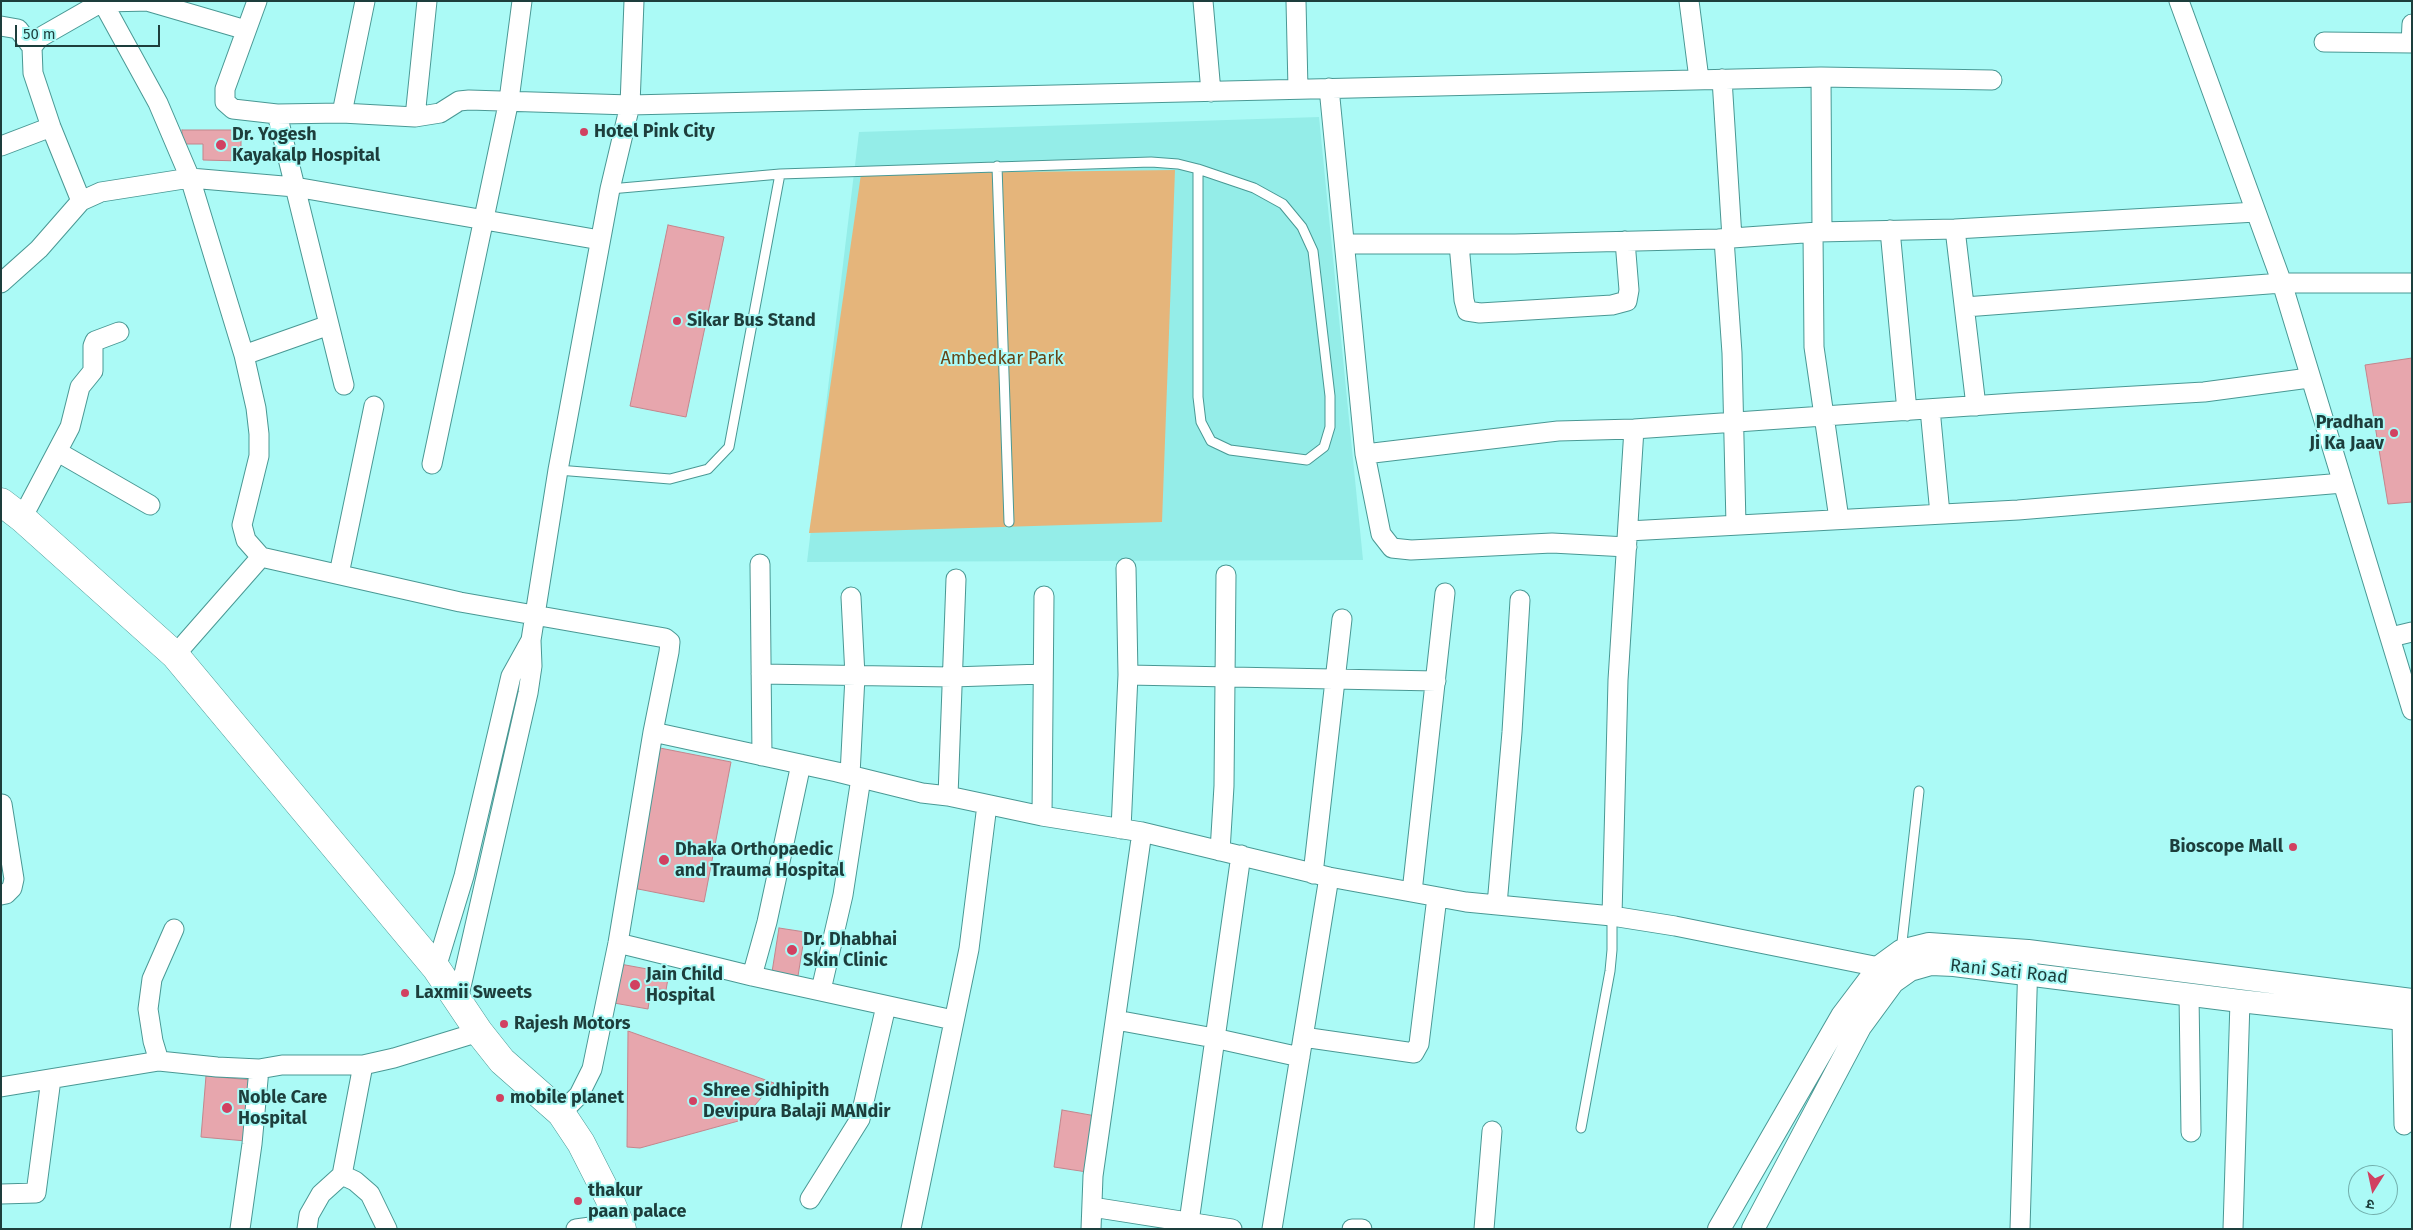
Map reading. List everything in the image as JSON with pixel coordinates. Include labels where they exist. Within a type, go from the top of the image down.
[{"type":"main road","points":[[12,510],[175,655],[436,968],[479,1032],[502,1060],[561,1113],[581,1143],[621,1226]]},
{"type":"street","points":[[257,1],[225,89],[225,102],[233,109],[277,114],[342,113],[415,117],[440,113],[458,101],[508,100],[630,105],[1821,76],[1992,80]]},
{"type":"street","points":[[342,113],[365,1]]},
{"type":"street","points":[[415,117],[426,1]]},
{"type":"street","points":[[432,464],[508,100],[522,1]]},
{"type":"street","points":[[1203,1],[1211,92]]},
{"type":"street","points":[[1296,1],[1298,89]]},
{"type":"street","points":[[1689,1],[1699,80]]},
{"type":"street","points":[[2179,1],[2282,283],[2309,378],[2391,637],[2412,710]]},
{"type":"street","points":[[32,47],[39,38],[102,2],[151,2],[246,30]]},
{"type":"street","points":[[102,2],[158,103],[190,178],[244,355],[256,408],[259,456],[242,525],[246,540],[261,557],[460,602],[659,636],[670,642],[618,943],[592,1069],[579,1095],[561,1113]]},
{"type":"street","points":[[458,1000],[528,693],[532,666],[531,640],[558,470],[610,189],[630,105],[638,5]]},
{"type":"street","points":[[2324,42],[2411,43],[2412,24]]},
{"type":"street","points":[[1,26],[18,29],[32,47],[33,73],[52,127],[82,201]]},
{"type":"street","points":[[1821,76],[1814,347],[1839,519]]},
{"type":"street","points":[[1722,79],[1736,525]]},
{"type":"street","points":[[1329,88],[1346,244],[1365,454],[1381,534],[1392,548],[1411,550],[1627,539],[1736,525],[2018,510],[2343,483]]},
{"type":"street","points":[[277,114],[344,385]]},
{"type":"street","points":[[1,146],[52,127]]},
{"type":"street","points":[[1,283],[40,250],[82,201],[101,192],[190,178],[295,187],[600,240]]},
{"type":"street","points":[[1346,244],[1459,244],[1728,238],[1890,230],[1955,229],[2256,212]]},
{"type":"street","points":[[1955,229],[1976,406]]},
{"type":"street","points":[[1890,230],[1907,410]]},
{"type":"street","points":[[1459,244],[1464,300],[1467,311],[1480,313],[1612,305],[1627,301],[1629,290],[1625,241]]},
{"type":"street","points":[[1965,307],[2282,283],[2412,283]]},
{"type":"street","points":[[244,355],[329,325]]},
{"type":"street","points":[[12,510],[58,452],[70,427],[80,387],[93,371],[95,341],[119,332]]},
{"type":"street","points":[[1365,454],[1558,431],[1634,429],[2204,392],[2309,378]]},
{"type":"street","points":[[339,574],[374,406]]},
{"type":"street","points":[[1930,409],[1940,514]]},
{"type":"street","points":[[1612,916],[1618,680],[1634,429]]},
{"type":"street","points":[[58,452],[150,504]]},
{"type":"street","points":[[175,655],[261,557]]},
{"type":"street","points":[[760,564],[762,756]]},
{"type":"street","points":[[1121,829],[1128,675],[1126,568]]},
{"type":"street","points":[[1220,851],[1226,676],[1226,575]]},
{"type":"street","points":[[948,796],[956,579]]},
{"type":"street","points":[[1412,892],[1445,593]]},
{"type":"street","points":[[1042,816],[1044,596]]},
{"type":"street","points":[[821,990],[843,895],[856,776],[855,676],[851,597]]},
{"type":"street","points":[[1496,905],[1512,732],[1520,600]]},
{"type":"street","points":[[1272,1229],[1303,1037],[1321,875],[1342,619]]},
{"type":"street","points":[[2391,637],[2412,632]]},
{"type":"street","points":[[436,968],[464,876],[511,676],[531,640]]},
{"type":"street","points":[[761,674],[952,677],[1043,674]]},
{"type":"street","points":[[1128,675],[1436,681]]},
{"type":"street","points":[[653,732],[856,776],[922,793],[948,796],[1042,816],[1142,832],[1321,875],[1496,905],[1612,916],[1675,926],[1879,967]]},
{"type":"street","points":[[752,976],[767,922],[801,764]]},
{"type":"street","points":[[1,895],[6,894],[12,888],[14,879],[2,804]]},
{"type":"street","points":[[911,1229],[969,949],[987,805]]},
{"type":"street","points":[[1091,1229],[1093,1176],[1142,832]]},
{"type":"street","points":[[1189,1225],[1241,855]]},
{"type":"street","points":[[1303,1037],[1414,1053],[1419,1044],[1437,896]]},
{"type":"street","points":[[159,1061],[152,1041],[148,1009],[152,979],[174,929]]},
{"type":"street","points":[[618,943],[752,976],[953,1020]]},
{"type":"street","points":[[1719,1229],[1851,1021],[1879,967],[1901,951],[1928,944],[2028,951],[2408,1013],[2404,1125]]},
{"type":"street","points":[[2020,1229],[2028,951]]},
{"type":"street","name":"Rani Sati Road","points":[[1753,1229],[1851,1021],[1893,982],[1910,970],[1931,964],[2027,973],[2240,1002],[2408,1013]]},
{"type":"street","points":[[2189,995],[2191,1132]]},
{"type":"street","points":[[2233,1229],[2240,1002]]},
{"type":"street","points":[[810,1199],[860,1119],[886,1006]]},
{"type":"street","points":[[1116,1020],[1214,1038],[1300,1058]]},
{"type":"street","points":[[1,1087],[159,1061],[259,1069],[282,1065],[363,1065],[394,1058],[479,1032]]},
{"type":"street","points":[[307,1229],[309,1215],[322,1194],[342,1175],[363,1065]]},
{"type":"street","points":[[240,1229],[252,1144],[259,1069]]},
{"type":"street","points":[[1,1194],[36,1193],[51,1079]]},
{"type":"street","points":[[1484,1229],[1492,1131]]},
{"type":"street","points":[[342,1175],[355,1181],[370,1194],[387,1229]]},
{"type":"street","points":[[1092,1207],[1189,1225],[1232,1229]]},
{"type":"street","points":[[576,1229],[621,1226]]},
{"type":"street","points":[[1352,1229],[1362,1229]]},
{"type":"lane","points":[[610,189],[780,174],[1166,162],[1198,169],[1254,188],[1283,204],[1302,227],[1313,251],[1330,396],[1330,427],[1324,446],[1307,460],[1230,450],[1211,441],[1201,422],[1198,397],[1198,169]]},
{"type":"lane","points":[[998,166],[1009,522]]},
{"type":"lane","points":[[558,470],[670,479],[708,469],[729,447],[780,174]]},
{"type":"lane","points":[[1901,951],[1919,791]]},
{"type":"lane","points":[[1581,1128],[1610,971],[1612,916]]},
{"type":"shaded area","points":[[1319,117],[1363,560],[807,562],[859,132]]},
{"type":"green space","name":"Ambedkar Park","points":[[1175,170],[1162,522],[809,533],[861,174]]},
{"type":"building","points":[[182,130],[241,130],[241,161],[203,160],[203,144],[182,144]]},
{"type":"building","name":"Sikar Bus Stand","points":[[668,225],[724,237],[686,417],[630,406]]},
{"type":"building","name":"Pradhan Ji Ka Jaav","points":[[2412,358],[2412,502],[2388,504],[2365,365]]},
{"type":"building","points":[[660,748],[731,762],[704,902],[633,888]]},
{"type":"building","points":[[779,928],[805,932],[798,976],[772,972]]},
{"type":"building","points":[[620,964],[669,973],[666,990],[651,988],[648,1009],[614,1003]]},
{"type":"building","name":"Shree Sidhipith Devipura Balaji MANdir","points":[[628,1031],[774,1083],[742,1120],[640,1148],[627,1147]]},
{"type":"building","points":[[206,1076],[252,1080],[246,1141],[201,1137]]},
{"type":"building","points":[[1062,1110],[1096,1116],[1087,1172],[1054,1167]]},
{"type":"place","name":"Hotel Pink City","points":[[584,132]]},
{"type":"place","name":"Dr. Yogesh Kayakalp Hospital","points":[[221,145]]},
{"type":"place","name":"Sikar Bus Stand","points":[[677,321]]},
{"type":"place","name":"Pradhan Ji Ka Jaav","points":[[2394,433]]},
{"type":"place","name":"Bioscope Mall","points":[[2293,847]]},
{"type":"place","name":"Dhaka Orthopaedic and Trauma Hospital","points":[[664,860]]},
{"type":"place","name":"Dr. Dhabhai Skin Clinic","points":[[792,950]]},
{"type":"place","name":"Jain Child Hospital","points":[[635,985]]},
{"type":"place","name":"Laxmii Sweets","points":[[405,993]]},
{"type":"place","name":"Rajesh Motors","points":[[504,1024]]},
{"type":"place","name":"mobile planet","points":[[500,1098]]},
{"type":"place","name":"Shree Sidhipith Devipura Balaji MANdir","points":[[693,1101]]},
{"type":"place","name":"Noble Care Hospital","points":[[227,1108]]},
{"type":"place","name":"thakur paan palace","points":[[578,1201]]}]
